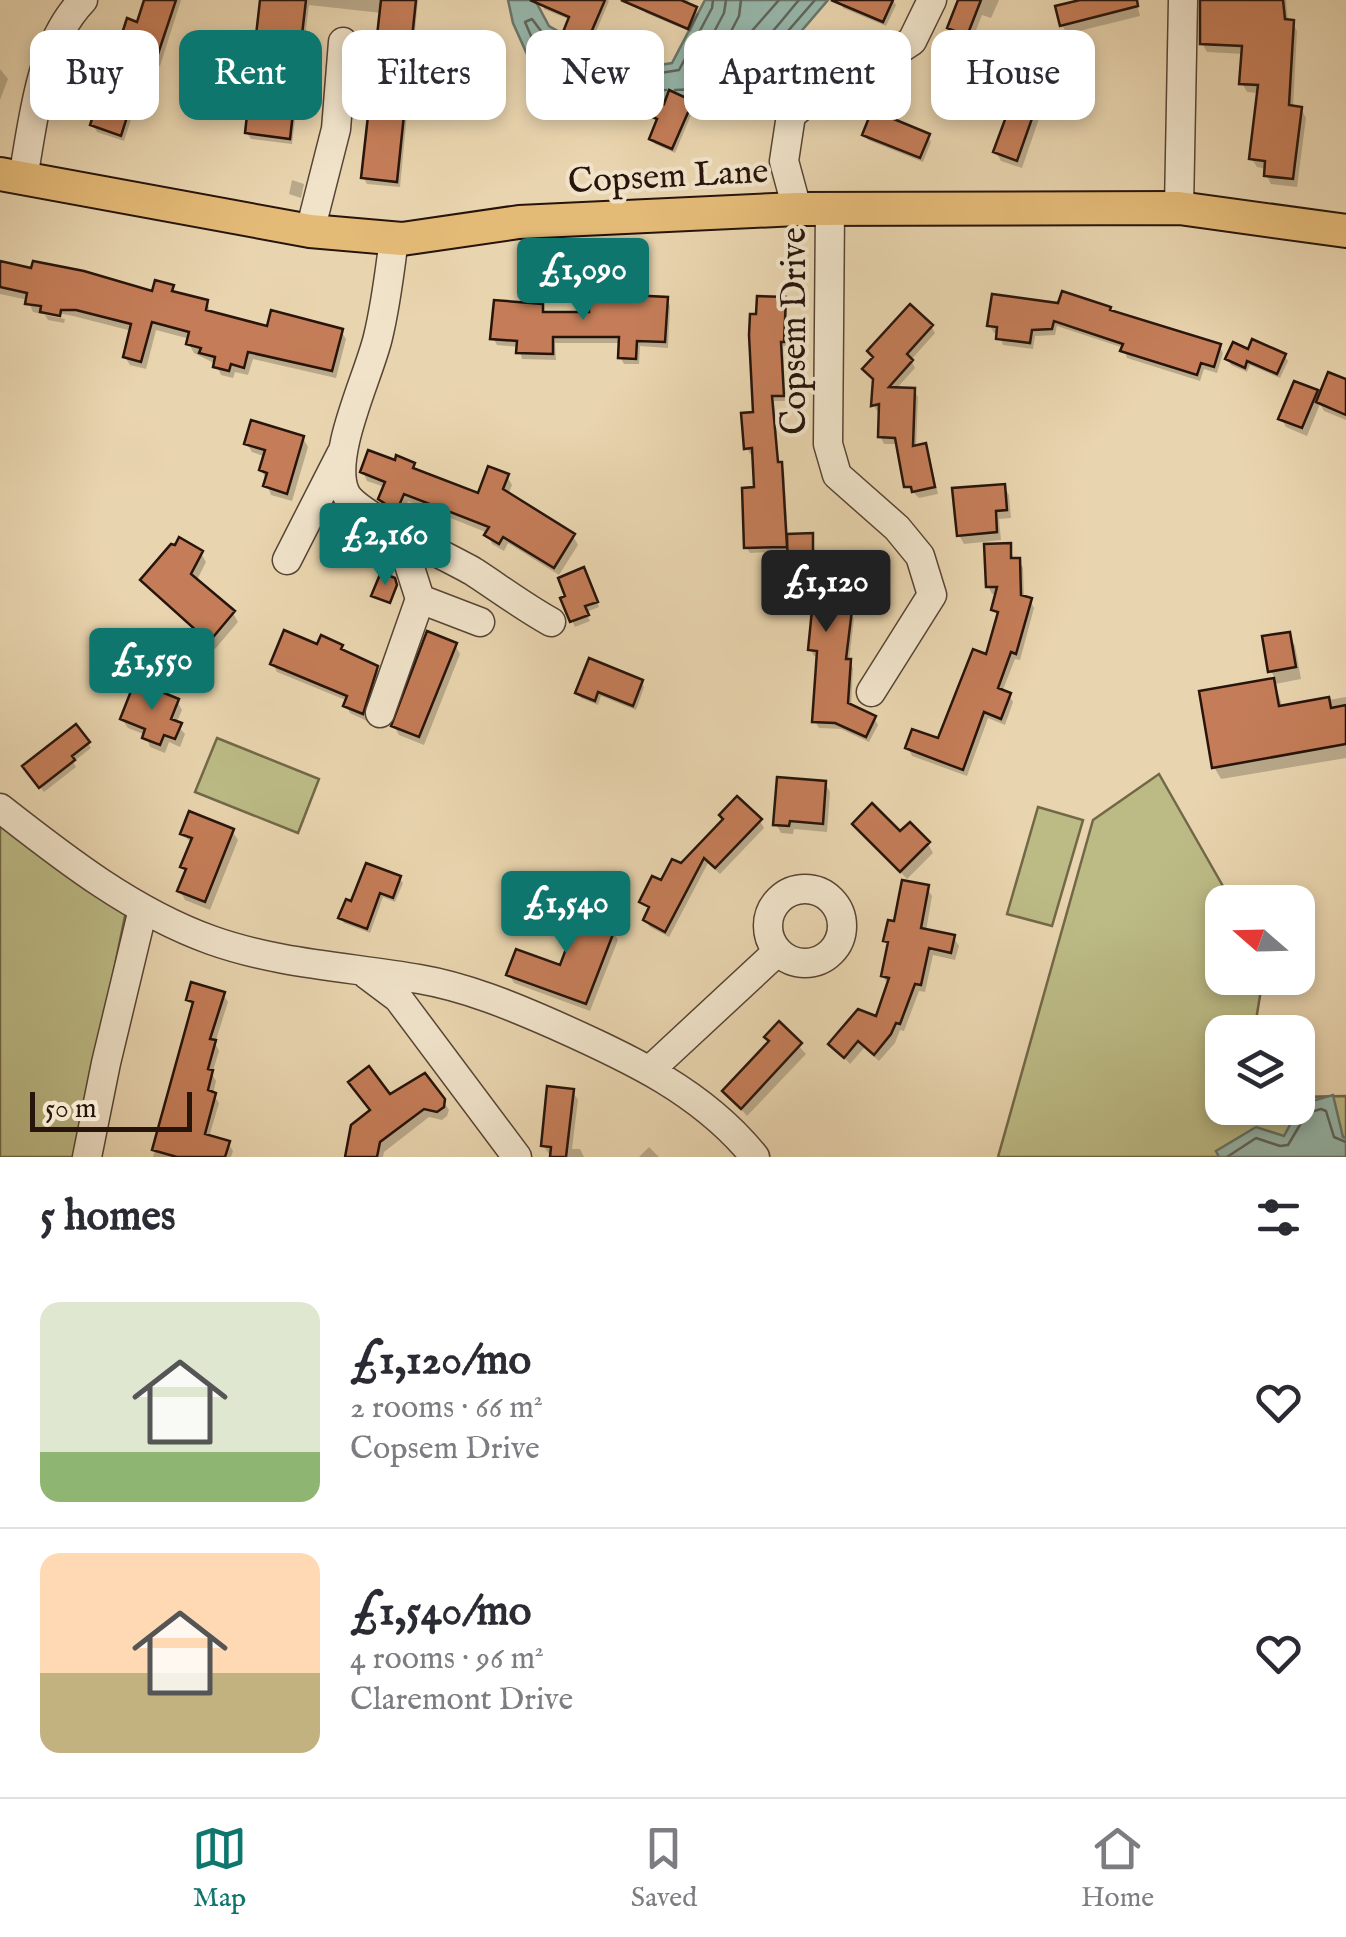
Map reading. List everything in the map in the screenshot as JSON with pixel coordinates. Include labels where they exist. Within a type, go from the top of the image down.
[{"type":"main road","name":"Copsem Lane","points":[[12,176],[310,232],[394,238],[519,222],[797,209],[1179,208],[1346,231]]},
{"type":"street","points":[[12,176],[60,30],[83,0]]},
{"type":"street","points":[[797,209],[784,160],[791,114],[825,87],[872,67],[912,41],[932,0]]},
{"type":"street","points":[[1179,208],[1183,0]]},
{"type":"street","points":[[310,232],[336,129],[342,54]]},
{"type":"street","name":"Copsem Drive","points":[[830,209],[826,422],[832,460],[837,474],[897,528],[920,556],[932,596],[871,692]]},
{"type":"street","points":[[286,560],[344,448],[378,338],[394,238]]},
{"type":"street","points":[[344,448],[341,476],[346,496],[371,516],[477,574],[508,598],[551,622]]},
{"type":"street","points":[[380,713],[420,600],[398,530]]},
{"type":"street","points":[[420,600],[480,622]]},
{"type":"street","points":[[0,808],[109,888],[143,909],[214,941],[366,974],[421,979],[503,1003],[650,1070],[676,1085],[722,1123],[754,1157]]},
{"type":"street","points":[[88,1157],[143,909]]},
{"type":"street","points":[[650,1070],[777,952]]},
{"type":"street","points":[[366,974],[398,998],[515,1156]]},
{"type":"shaded area","points":[[217,738],[319,779],[298,833],[195,792]]},
{"type":"shaded area","points":[[1159,774],[1222,885],[1205,885],[1205,995],[1260,995],[1257,1015],[1205,1015],[1205,1125],[1315,1125],[1315,1097],[1346,1096],[1346,1157],[998,1157],[1093,820]]},
{"type":"shaded area","points":[[1038,807],[1083,820],[1052,926],[1007,914]]},
{"type":"shaded area","points":[[0,824],[126,911],[76,1157],[0,1157]]},
{"type":"water","points":[[508,0],[535,0],[549,26],[556,30],[526,30],[526,52]]},
{"type":"water","points":[[705,0],[828,0],[802,30],[689,30]]},
{"type":"water","points":[[684,40],[684,100],[664,100],[664,64],[672,63]]},
{"type":"water","points":[[1333,1095],[1346,1138],[1346,1157],[1219,1157],[1216,1151],[1256,1127],[1284,1136],[1290,1125],[1315,1125],[1315,1100]]},
{"type":"building","points":[[144,0],[176,0],[159,51],[159,30],[123,30],[127,18],[137,22]]},
{"type":"building","points":[[260,0],[306,0],[303,30],[257,30]]},
{"type":"building","points":[[381,0],[416,0],[413,30],[378,30]]},
{"type":"building","points":[[530,0],[605,0],[592,30],[564,30],[569,17]]},
{"type":"building","points":[[621,0],[681,0],[697,7],[688,29]]},
{"type":"building","points":[[831,0],[893,0],[883,22]]},
{"type":"building","points":[[958,0],[981,0],[969,30],[947,28]]},
{"type":"building","points":[[1080,0],[1137,0],[1138,6],[1060,26],[1055,6]]},
{"type":"building","points":[[1200,0],[1283,0],[1285,19],[1294,20],[1289,105],[1302,107],[1293,179],[1264,176],[1265,161],[1249,159],[1258,85],[1239,84],[1242,46],[1200,44]]},
{"type":"building","points":[[669,90],[684,97],[685,120],[672,149],[649,139],[657,120],[664,120]]},
{"type":"building","points":[[92,120],[126,120],[121,136],[90,125]]},
{"type":"building","points":[[246,120],[292,120],[290,139],[245,133]]},
{"type":"building","points":[[368,120],[403,120],[397,182],[361,178]]},
{"type":"building","points":[[868,120],[896,120],[930,134],[920,158],[862,135]]},
{"type":"building","points":[[1005,120],[1031,120],[1017,161],[993,152]]},
{"type":"building","points":[[0,261],[31,268],[33,261],[84,271],[152,291],[155,280],[174,285],[172,291],[208,300],[206,310],[267,326],[271,310],[343,329],[332,371],[248,352],[244,368],[231,364],[229,371],[213,367],[215,357],[186,344],[189,332],[152,322],[141,362],[123,357],[131,324],[76,310],[61,310],[60,316],[40,312],[41,306],[25,304],[27,293],[0,287]]},
{"type":"building","points":[[1062,291],[1221,344],[1214,367],[1201,363],[1197,375],[1120,351],[1123,344],[1054,321],[1052,329],[1032,330],[1030,343],[996,339],[997,327],[987,326],[992,294],[1058,303]]},
{"type":"building","points":[[589,293],[668,297],[665,342],[637,341],[636,359],[618,358],[619,337],[553,337],[553,354],[516,353],[517,341],[490,339],[494,300],[543,304],[543,312],[589,312]]},
{"type":"building","points":[[757,296],[786,297],[781,342],[784,396],[772,396],[778,462],[782,462],[787,547],[744,548],[742,488],[754,487],[752,448],[744,449],[741,413],[753,412],[749,335],[750,314],[756,314]]},
{"type":"building","points":[[910,304],[933,325],[907,354],[913,360],[889,387],[915,388],[913,446],[926,443],[935,487],[912,492],[911,487],[904,487],[895,438],[878,437],[879,404],[871,406],[873,379],[862,369],[873,357],[867,351]]},
{"type":"building","points":[[1252,339],[1286,354],[1277,374],[1247,361],[1245,368],[1225,359],[1233,342],[1248,349]]},
{"type":"building","points":[[1328,372],[1346,379],[1346,415],[1316,402]]},
{"type":"building","points":[[1294,381],[1318,390],[1302,428],[1278,419]]},
{"type":"building","points":[[251,420],[304,436],[287,494],[263,486],[267,473],[259,470],[265,450],[244,444]]},
{"type":"building","points":[[368,450],[395,460],[396,455],[415,463],[413,468],[478,493],[488,466],[509,474],[503,489],[575,534],[554,568],[503,537],[499,544],[484,535],[489,527],[404,494],[397,510],[393,509],[378,499],[385,482],[360,472]]},
{"type":"building","points":[[1005,484],[1007,510],[996,511],[997,532],[957,536],[952,488]]},
{"type":"building","points":[[813,533],[813,555],[835,554],[836,608],[852,610],[846,659],[851,659],[848,703],[876,716],[866,737],[835,723],[812,722],[817,651],[808,650],[813,600],[796,600],[796,580],[788,580],[787,534]]},
{"type":"building","points":[[179,537],[203,551],[191,574],[235,611],[209,642],[140,580]]},
{"type":"building","points":[[1011,543],[1011,558],[1020,558],[1021,595],[1032,598],[1016,654],[1011,652],[998,688],[1011,693],[1001,719],[984,712],[963,770],[905,748],[912,729],[938,738],[973,649],[986,654],[998,612],[991,610],[997,587],[986,587],[984,544]]},
{"type":"building","points":[[584,567],[598,602],[585,606],[589,615],[570,622],[560,598],[565,596],[558,578]]},
{"type":"building","points":[[381,572],[395,578],[397,585],[390,603],[371,596]]},
{"type":"building","points":[[284,630],[317,644],[321,635],[378,666],[363,714],[343,706],[347,696],[270,664]]},
{"type":"building","points":[[427,631],[457,643],[419,737],[391,726]]},
{"type":"building","points":[[1290,632],[1296,667],[1268,672],[1262,636]]},
{"type":"building","points":[[105,643],[129,651],[123,667],[100,659]]},
{"type":"building","points":[[589,658],[643,680],[633,706],[598,692],[595,701],[575,693]]},
{"type":"building","points":[[1274,678],[1279,706],[1329,697],[1331,708],[1346,705],[1346,744],[1212,768],[1199,691]]},
{"type":"building","points":[[135,681],[179,699],[171,719],[182,723],[175,739],[164,735],[160,745],[142,738],[145,729],[120,719]]},
{"type":"building","points":[[76,724],[90,742],[72,756],[75,760],[39,788],[22,766]]},
{"type":"building","points":[[777,777],[826,781],[823,824],[790,821],[789,826],[773,825]]},
{"type":"building","points":[[737,796],[762,819],[715,868],[704,858],[665,932],[643,920],[649,907],[639,902],[652,876],[661,880],[672,859],[681,863],[723,819],[719,815]]},
{"type":"building","points":[[872,803],[900,831],[910,822],[930,842],[900,872],[852,824]]},
{"type":"building","points":[[189,811],[234,829],[205,902],[177,891],[186,869],[180,867],[192,838],[180,834]]},
{"type":"building","points":[[366,863],[401,876],[393,898],[380,893],[367,929],[338,918],[346,899],[351,901]]},
{"type":"building","points":[[902,880],[929,885],[921,928],[955,935],[951,953],[929,948],[921,985],[915,984],[900,1024],[896,1023],[874,1055],[858,1041],[844,1058],[828,1044],[858,1009],[876,1016],[889,978],[881,976],[888,942],[883,941],[888,920],[894,921]]},
{"type":"building","points":[[539,901],[615,929],[586,1004],[506,975],[516,949],[560,965],[572,933],[533,918]]},
{"type":"building","points":[[191,982],[225,992],[210,1039],[216,1040],[208,1069],[213,1070],[208,1090],[216,1093],[205,1134],[230,1141],[225,1157],[177,1157],[152,1150],[193,1002],[186,1000]]},
{"type":"building","points":[[779,1021],[802,1043],[741,1109],[722,1091],[769,1041],[764,1037]]},
{"type":"building","points":[[369,1066],[390,1094],[425,1073],[445,1099],[444,1107],[437,1112],[424,1109],[380,1142],[377,1157],[345,1157],[351,1125],[370,1110],[348,1082]]},
{"type":"building","points":[[547,1086],[574,1089],[566,1157],[550,1157],[551,1147],[541,1146]]}]
